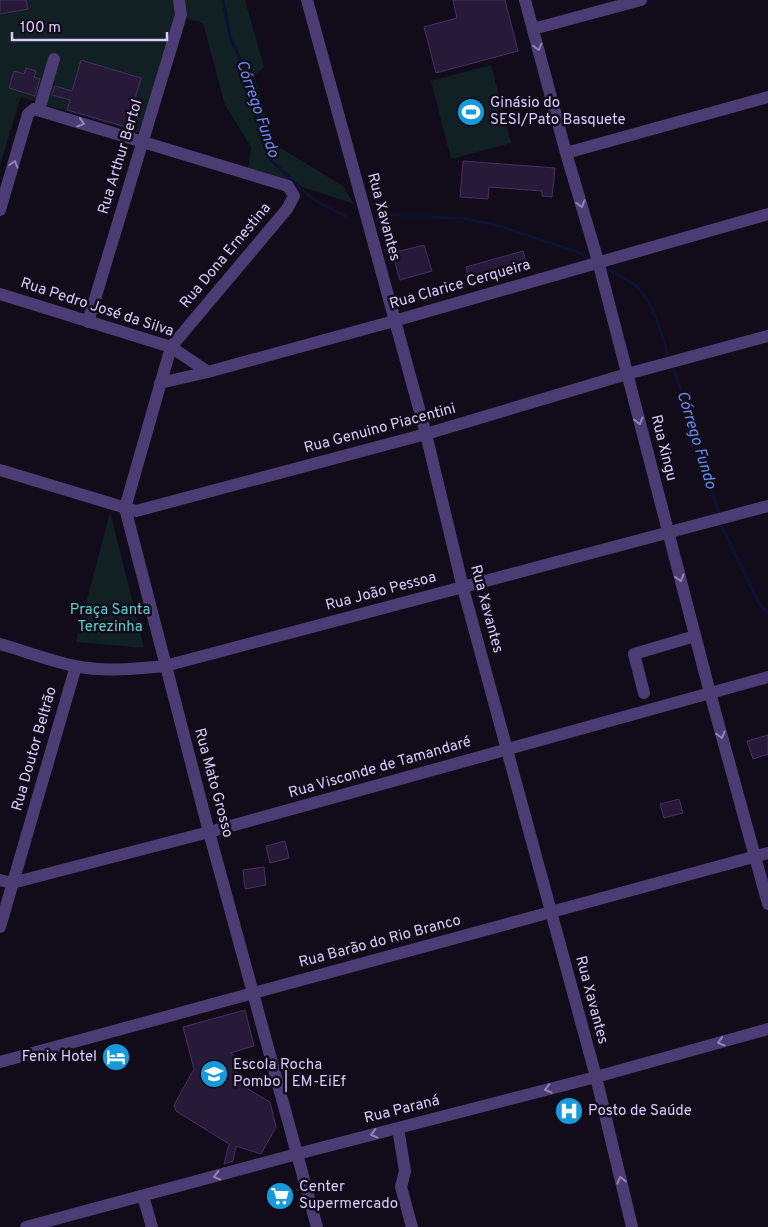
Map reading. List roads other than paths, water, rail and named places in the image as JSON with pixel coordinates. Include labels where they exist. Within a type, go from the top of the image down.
[{"type":"street","name":"Rua Arthur Bertol","points":[[88,322],[181,15],[179,0]]},
{"type":"street","name":"Rua Xavantes","points":[[307,0],[426,434],[463,588],[596,1077],[632,1227]]},
{"type":"street","name":"Rua Xingu","points":[[525,0],[566,153],[598,261],[710,693],[768,904]]},
{"type":"street","points":[[533,29],[641,0]]},
{"type":"street","points":[[36,110],[54,59]]},
{"type":"street","points":[[566,153],[768,97]]},
{"type":"street","points":[[0,210],[28,114],[36,110],[143,142]]},
{"type":"street","name":"Rua Dona Ernestina","points":[[143,142],[288,186],[294,196],[287,209],[171,347]]},
{"type":"street","name":"Rua Clarice Cerqueira","points":[[160,383],[208,372],[394,321],[598,261],[768,214]]},
{"type":"street","name":"Rua Pedro José da Silva","points":[[0,294],[171,347],[208,372]]},
{"type":"street","name":"Rua Genuino Piacentini","points":[[0,470],[136,511],[426,434],[627,374],[768,336]]},
{"type":"street","name":"Rua Mato Grosso","points":[[171,347],[125,508],[208,832],[317,1227]]},
{"type":"street","name":"Rua João Pessoa","points":[[0,644],[76,666],[107,669],[165,666],[768,506]]},
{"type":"street","points":[[644,693],[634,654],[695,636]]},
{"type":"street","name":"Rua Doutor Beltrão","points":[[0,928],[6,882],[76,666]]},
{"type":"street","name":"Rua Visconde de Tamandaré","points":[[6,882],[208,832],[768,677]]},
{"type":"street","name":"Rua Barão do Rio Branco","points":[[0,1062],[768,853]]},
{"type":"street","name":"Rua Paraná","points":[[26,1227],[297,1154],[596,1077],[768,1028]]},
{"type":"street","points":[[398,1128],[405,1171],[401,1187],[412,1227]]},
{"type":"street","points":[[143,1196],[152,1227]]},
{"type":"waterway","name":"Córrego Fundo","points":[[223,0],[230,37],[245,71],[252,102],[271,160],[312,199],[345,216]]},
{"type":"waterway","name":"Córrego Fundo","points":[[381,214],[467,219],[500,226],[575,251],[588,258]]},
{"type":"waterway","name":"Córrego Fundo","points":[[609,270],[630,282],[642,292],[652,309],[667,354]]},
{"type":"waterway","name":"Córrego Fundo","points":[[674,370],[698,438],[718,511]]},
{"type":"waterway","name":"Córrego Fundo","points":[[722,527],[760,605],[768,613]]},
{"type":"place","name":"Ginásio do SESI/Pato Basquete","points":[[471,112]]},
{"type":"place","name":"Fenix Hotel","points":[[116,1057]]},
{"type":"place","name":"Escola Rocha Pombo | EM-EiEf","points":[[214,1074]]},
{"type":"place","name":"Posto de Saúde","points":[[569,1111]]},
{"type":"place","name":"Center Supermercado","points":[[280,1196]]},
{"type":"park label","name":"Praça Santa Terezinha","points":[[110,618]]}]
